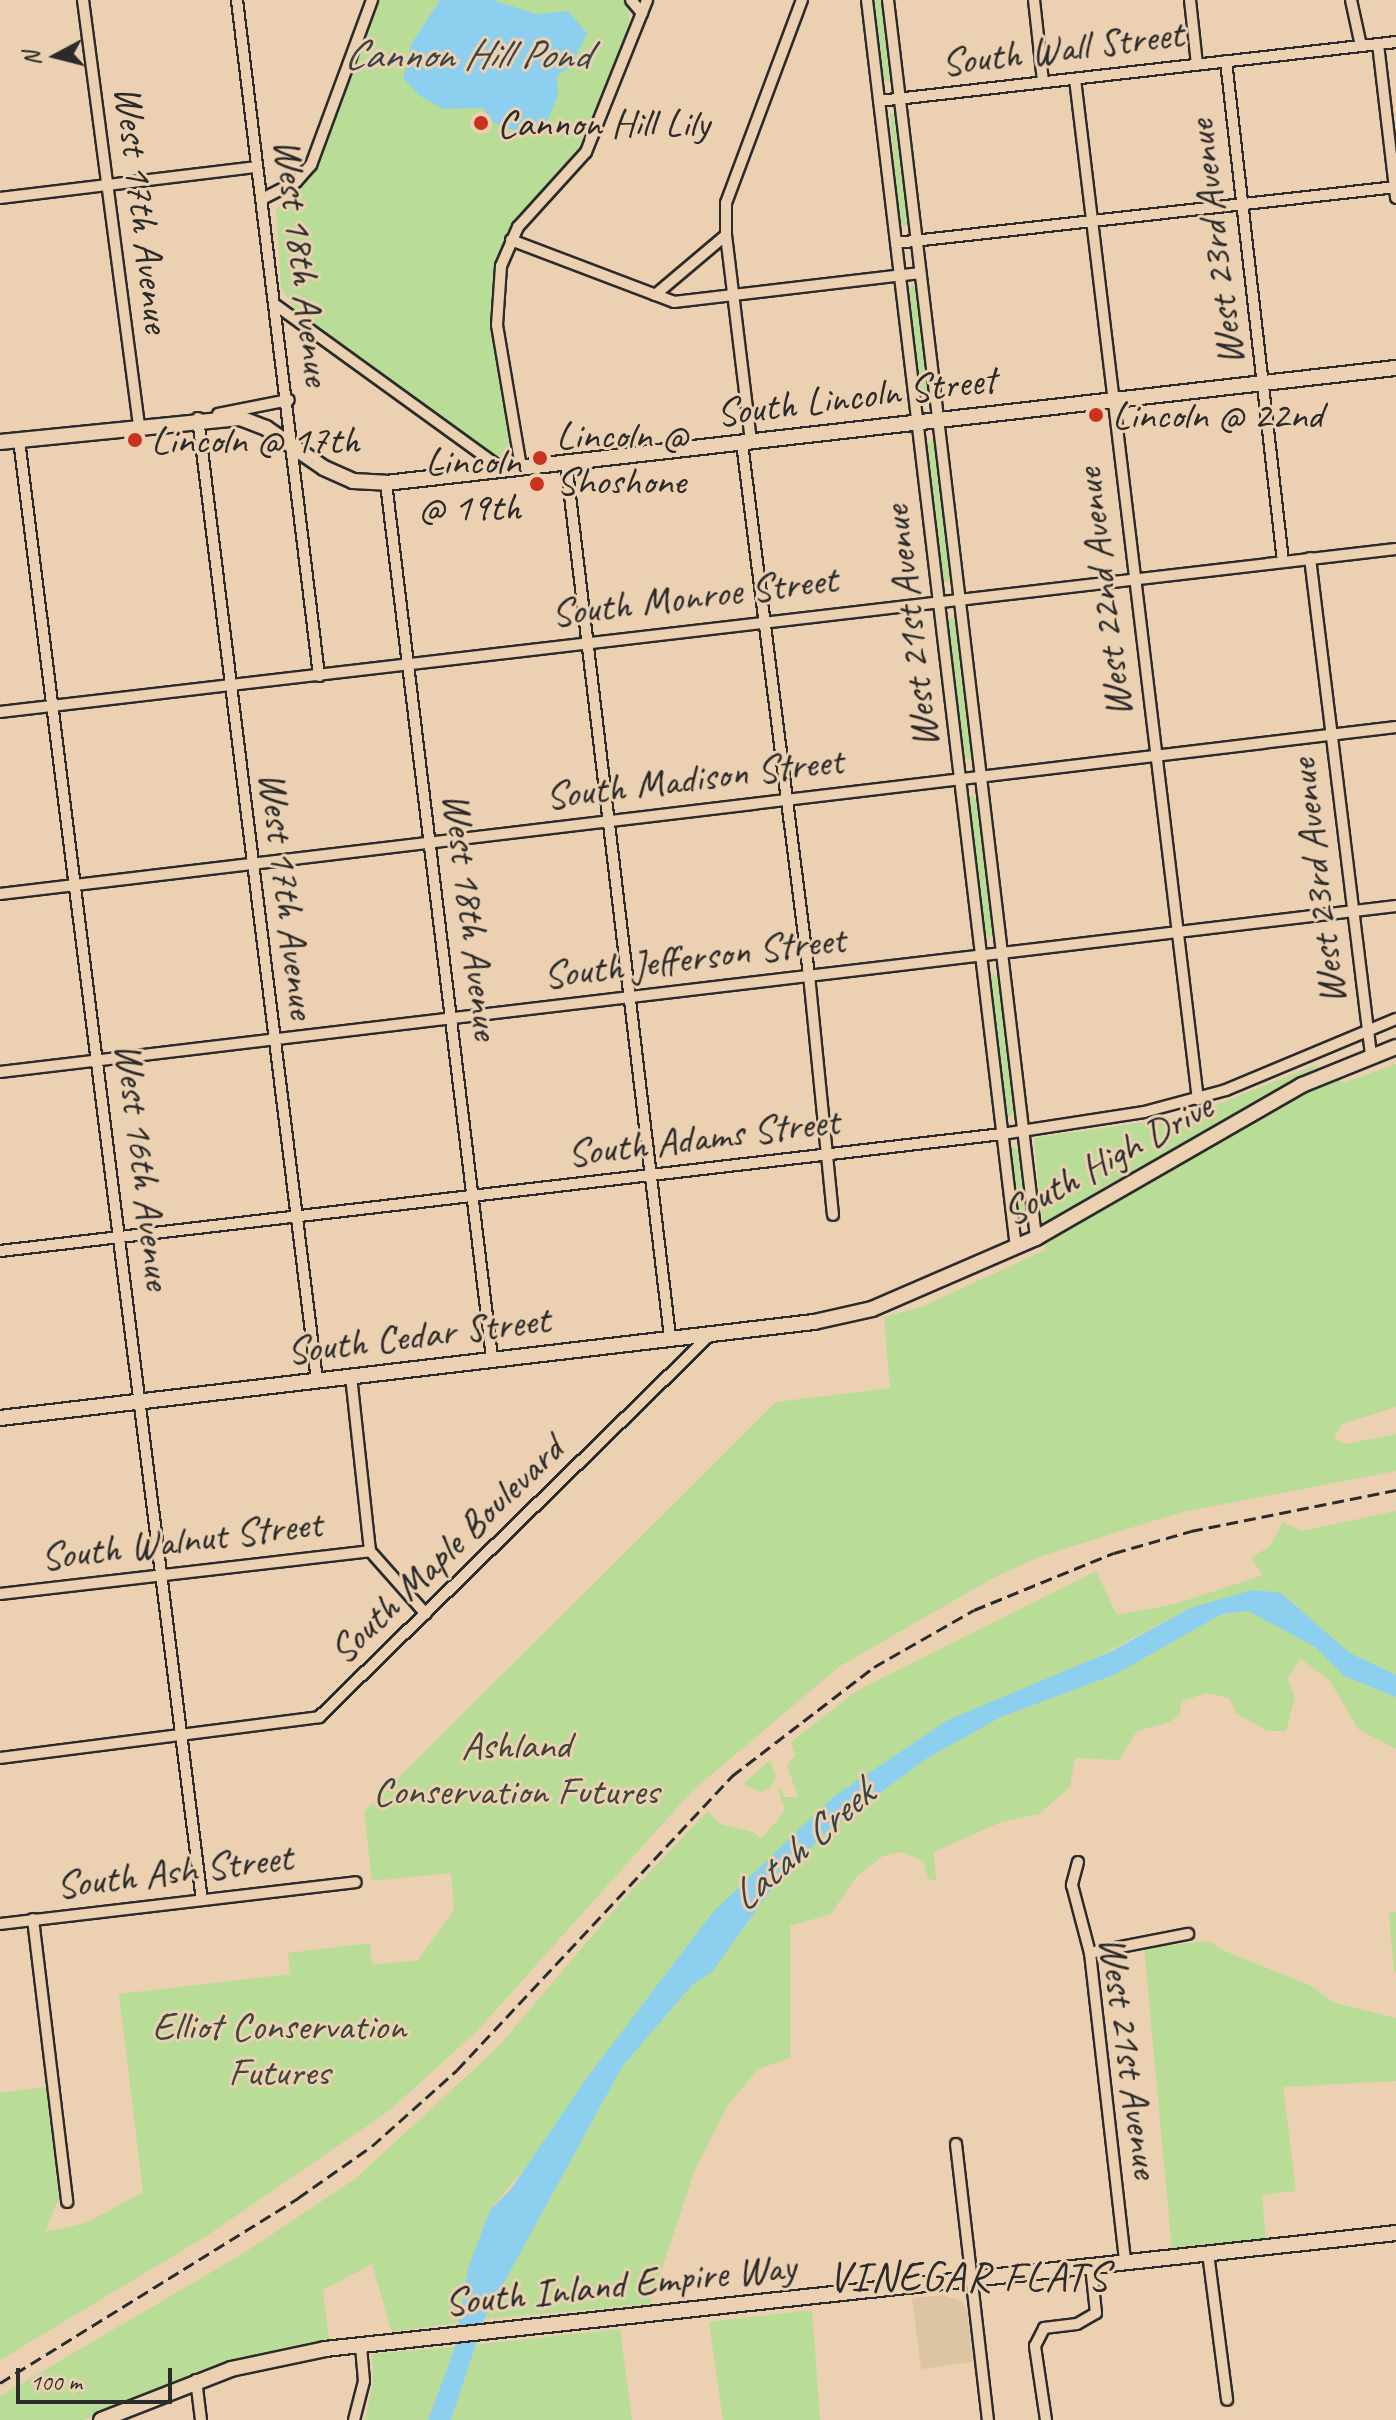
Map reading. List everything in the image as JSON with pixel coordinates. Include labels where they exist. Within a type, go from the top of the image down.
[{"type":"street","name":"West 17th Avenue","points":[[83,0],[139,426]]},
{"type":"street","name":"West 18th Avenue","points":[[237,0],[289,400],[319,676]]},
{"type":"street","points":[[264,198],[296,182],[311,165],[372,0]]},
{"type":"street","points":[[631,0],[642,13]]},
{"type":"street","points":[[521,467],[497,325],[498,283],[511,240],[586,152],[647,0]]},
{"type":"street","points":[[802,0],[726,203],[726,235],[766,620],[829,1155],[833,1215]]},
{"type":"street","name":"West 21st Avenue","points":[[867,0],[1016,1247]]},
{"type":"street","name":"West 21st Avenue","points":[[888,0],[1036,1238]]},
{"type":"street","points":[[1034,0],[1043,82]]},
{"type":"street","name":"West 23rd Avenue","points":[[1190,0],[1197,64]]},
{"type":"street","points":[[1351,0],[1361,46]]},
{"type":"street","name":"South Wall Street","points":[[879,101],[1396,42]]},
{"type":"street","points":[[896,243],[1242,203],[1396,191],[1378,44]]},
{"type":"street","name":"West 23rd Avenue","points":[[1226,61],[1283,561]]},
{"type":"street","name":"West 22nd Avenue","points":[[1075,79],[1198,1100]]},
{"type":"street","points":[[0,198],[257,167]]},
{"type":"street","points":[[655,295],[726,235]]},
{"type":"street","points":[[511,240],[674,302],[920,273]]},
{"type":"street","points":[[277,306],[502,469]]},
{"type":"street","name":"South Lincoln Street","points":[[197,419],[240,418],[266,428],[292,448],[353,481],[386,483],[1396,368]]},
{"type":"street","name":"South Lincoln Street","points":[[0,442],[197,419],[289,400]]},
{"type":"street","name":"West 17th Avenue","points":[[197,419],[317,1380]]},
{"type":"street","name":"West 16th Avenue","points":[[19,440],[184,1735],[202,1900]]},
{"type":"street","points":[[566,462],[670,1337]]},
{"type":"street","name":"West 18th Avenue","points":[[386,483],[475,1197],[492,1358]]},
{"type":"street","name":"South Monroe Street","points":[[0,712],[229,687],[959,596],[1396,549]]},
{"type":"street","name":"West 23rd Avenue","points":[[1310,558],[1371,1055]]},
{"type":"street","name":"South Madison Street","points":[[0,894],[786,797],[1396,727]]},
{"type":"street","name":"South Jefferson Street","points":[[0,1072],[1396,906]]},
{"type":"street","name":"South Adams Street","points":[[0,1251],[1023,1131],[1198,1100],[1354,1039],[1367,1029],[1396,1019]]},
{"type":"street","name":"South High Drive","points":[[844,1316],[912,1295],[1036,1238],[1302,1085],[1396,1047]]},
{"type":"street","name":"South Cedar Street","points":[[0,1418],[844,1316]]},
{"type":"street","name":"South Maple Boulevard","points":[[0,1758],[319,1717],[712,1332]]},
{"type":"street","points":[[351,1376],[370,1551],[426,1614]]},
{"type":"street","name":"South Walnut Street","points":[[0,1594],[370,1551]]},
{"type":"street","name":"West 21st Avenue","points":[[1078,1862],[1072,1885],[1090,1953],[1125,2262]]},
{"type":"street","name":"South Ash Street","points":[[0,1924],[356,1882]]},
{"type":"street","points":[[33,1919],[67,2202]]},
{"type":"street","points":[[1090,1953],[1188,1934]]},
{"type":"street","points":[[956,2144],[988,2420]]},
{"type":"street","name":"South Inland Empire Way","points":[[101,2420],[196,2380],[286,2355],[361,2344],[1396,2233]]},
{"type":"street","points":[[1208,2253],[1227,2400]]},
{"type":"street","points":[[1046,2420],[1035,2346],[1044,2328],[1077,2324],[1096,2313],[1091,2266]]},
{"type":"street","points":[[354,2420],[364,2381],[361,2344]]},
{"type":"street","points":[[196,2380],[201,2420]]},
{"type":"shaded area","points":[[944,2295],[961,2301],[967,2310],[973,2362],[921,2369],[912,2298]]},
{"type":"green space","points":[[377,0],[623,0],[629,11],[629,34],[576,158],[523,210],[498,257],[493,326],[513,437],[501,456],[493,456],[296,312],[281,287],[276,209],[308,177],[322,154]]},
{"type":"green space","points":[[873,0],[884,0],[893,81],[889,82],[883,80]]},
{"type":"green space","points":[[890,114],[897,114],[910,221],[905,226],[899,223]]},
{"type":"green space","points":[[912,285],[918,289],[931,400],[926,404],[921,401],[908,290]]},
{"type":"green space","points":[[931,440],[936,444],[951,578],[947,583],[941,579],[926,445]]},
{"type":"green space","points":[[951,618],[956,621],[972,755],[968,760],[962,756],[946,622]]},
{"type":"green space","points":[[972,795],[977,800],[993,933],[989,939],[984,934],[967,801]]},
{"type":"green space","points":[[993,974],[998,978],[1014,1112],[1010,1117],[1004,1113],[989,979]]},
{"type":"green space","points":[[1396,1064],[1396,1407],[1342,1424],[1334,1438],[1346,1444],[1396,1434],[1396,1471],[1182,1512],[1044,1555],[995,1577],[840,1666],[692,1791],[478,2030],[390,2110],[208,2235],[0,2360],[0,2093],[46,2087],[59,2198],[45,2232],[86,2223],[143,2192],[119,1994],[290,1974],[288,1953],[370,1943],[372,1965],[418,1960],[454,1910],[451,1873],[372,1881],[364,1812],[776,1402],[890,1388],[884,1317],[921,1307],[1045,1250],[1034,1138],[1188,1116],[1316,1065],[1343,1083]]},
{"type":"green space","points":[[1013,1147],[1018,1150],[1025,1210],[1021,1213],[1016,1211],[1009,1151]]},
{"type":"green space","points":[[1396,1511],[1396,1675],[1350,1653],[1281,1593],[1190,1608],[833,1797],[490,2210],[468,2268],[461,2322],[392,2332],[372,2264],[323,2290],[329,2340],[203,2369],[83,2420],[0,2420],[0,2396],[244,2253],[355,2179],[496,2049],[622,1901],[708,1811],[720,1824],[753,1832],[761,1839],[785,1811],[777,1785],[785,1797],[798,1797],[787,1765],[795,1756],[791,1742],[858,1690],[1096,1571],[1117,1615],[1175,1604],[1263,1575],[1251,1558],[1270,1546],[1283,1522],[1302,1531]]},
{"type":"green space","points":[[1248,1611],[1315,1647],[1344,1676],[1396,1697],[1396,1749],[1358,1729],[1330,1681],[1301,1659],[1287,1678],[1295,1697],[1286,1731],[1267,1731],[1236,1713],[1229,1698],[1207,1693],[1181,1701],[1180,1715],[1169,1722],[1137,1731],[1119,1760],[1075,1758],[1070,1787],[1039,1814],[1001,1822],[934,1852],[936,1880],[928,1879],[923,1861],[901,1852],[883,1856],[856,1877],[831,1914],[790,1926],[790,2058],[758,2069],[728,2105],[694,2172],[650,2304],[484,2319],[622,2067],[692,1985],[712,1972],[768,1894],[824,1834],[926,1759],[1001,1717],[1116,1674],[1222,1614]]},
{"type":"green space","points":[[770,1760],[776,1778],[770,1788],[761,1792],[743,1784]]},
{"type":"green space","points":[[1389,1912],[1396,1912],[1396,1973],[1394,1972]]},
{"type":"green space","points":[[1210,1941],[1220,1949],[1309,1985],[1335,2003],[1396,2018],[1396,2081],[1283,2087],[1296,2191],[1262,2195],[1266,2240],[1172,2250],[1144,1948]]},
{"type":"green space","points":[[812,2310],[820,2420],[723,2420],[709,2322]]},
{"type":"green space","points":[[620,2329],[632,2420],[451,2420],[474,2345]]},
{"type":"green space","points":[[455,2347],[428,2420],[365,2420],[373,2382],[372,2354]]},
{"type":"water","name":"Cannon Hill Pond","points":[[440,0],[492,0],[536,14],[568,11],[587,33],[572,65],[557,76],[558,95],[547,122],[516,131],[489,121],[484,108],[443,109],[419,95],[403,78],[412,43]]},
{"type":"water","name":"Latah Creek","points":[[1253,1590],[1281,1593],[1350,1653],[1396,1675],[1396,1697],[1344,1676],[1315,1647],[1248,1611],[1222,1614],[1116,1674],[1001,1717],[926,1759],[824,1834],[768,1894],[712,1972],[692,1985],[622,2067],[484,2319],[451,2420],[428,2420],[455,2347],[468,2268],[490,2210],[511,2189],[586,2079],[713,1912],[833,1797],[948,1720],[1112,1651],[1190,1608]]},
{"type":"railway","points":[[0,2383],[298,2198],[372,2146],[457,2070],[732,1776],[874,1667],[974,1610],[1114,1553],[1191,1531],[1396,1490]]},
{"type":"place","name":"Cannon Hill Lily","points":[[481,123]]},
{"type":"place","name":"Lincoln @ 22nd","points":[[1096,415]]},
{"type":"place","name":"Lincoln @ 17th","points":[[135,440]]},
{"type":"place","name":"Lincoln @ Shoshone","points":[[540,458]]},
{"type":"place","name":"Lincoln @ 19th","points":[[537,484]]},
{"type":"district","name":"VINEGAR FLATS","points":[[969,2277]]},
{"type":"park label","name":"Ashland Conservation Futures","points":[[516,1768]]},
{"type":"park label","name":"Elliot Conservation Futures","points":[[279,2049]]}]
